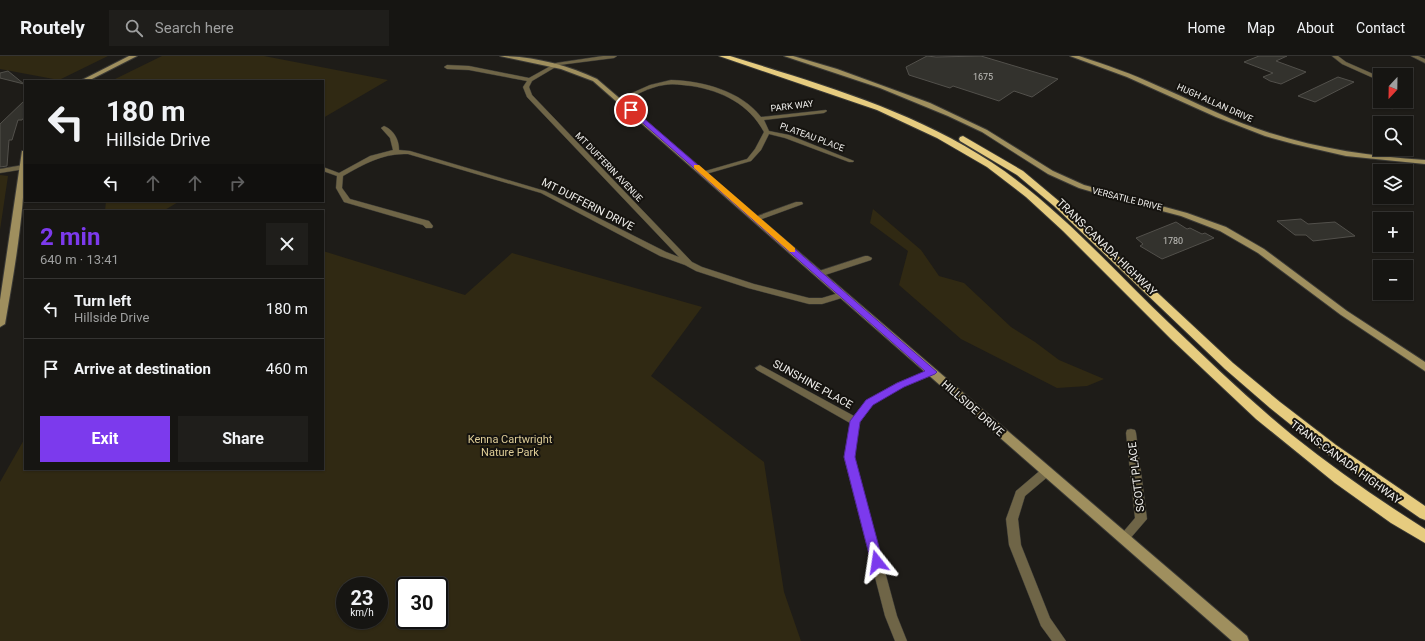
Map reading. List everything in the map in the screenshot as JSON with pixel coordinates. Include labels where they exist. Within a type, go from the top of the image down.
[{"type":"highway","points":[[718,56],[739,58]]},
{"type":"highway","name":"TRANS-CANADA HIGHWAY","points":[[723,56],[739,58],[839,87],[906,111],[937,125],[1020,173],[1057,204],[1229,366],[1275,405],[1331,449],[1422,511]]},
{"type":"highway","name":"TRANS-CANADA HIGHWAY","points":[[739,58],[898,115],[929,129],[1004,175],[1043,206],[1211,371],[1255,412],[1360,493],[1425,537]]},
{"type":"street","points":[[85,80],[134,56]]},
{"type":"street","name":"HILLSIDE DRIVE","points":[[503,56],[585,74],[595,80],[756,218],[842,295],[1242,641]]},
{"type":"street","points":[[447,67],[469,68],[530,80],[558,64],[583,59],[614,56]]},
{"type":"street","name":"VERSATILE DRIVE","points":[[787,56],[865,80],[945,111],[998,139],[1045,169],[1078,185],[1112,197],[1190,216],[1237,236],[1269,255],[1318,295],[1425,367]]},
{"type":"street","name":"HUGH ALLAN DRIVE","points":[[1073,56],[1130,76],[1217,116],[1268,134],[1340,152],[1425,162]]},
{"type":"street","points":[[1335,56],[1344,63],[1373,76]]},
{"type":"street","points":[[1414,56],[1425,60]]},
{"type":"street","name":"MT DUFFERIN AVENUE","points":[[530,80],[526,87],[529,96],[688,263]]},
{"type":"street","points":[[619,100],[662,84],[680,83],[715,89],[729,94],[744,104],[761,119],[767,132],[758,150],[749,160],[704,173]]},
{"type":"street","name":"PARK WAY","points":[[761,119],[824,111]]},
{"type":"street","points":[[384,128],[388,129],[397,144],[396,150]]},
{"type":"street","name":"PLATEAU PLACE","points":[[767,132],[787,136],[851,161]]},
{"type":"street","name":"MT DUFFERIN DRIVE","points":[[340,176],[379,154],[396,150],[408,152],[454,164],[544,192],[663,254],[712,274],[809,301],[822,301],[842,295]]},
{"type":"street","points":[[0,324],[9,277],[24,160]]},
{"type":"street","points":[[0,171],[23,167]]},
{"type":"street","points":[[324,169],[340,176],[339,188],[347,200],[426,223],[429,226]]},
{"type":"street","points":[[756,218],[799,204]]},
{"type":"street","points":[[819,274],[868,258]]},
{"type":"street","points":[[0,279],[9,277]]},
{"type":"street","name":"SUNSHINE PLACE","points":[[760,368],[855,421]]},
{"type":"street","points":[[901,641],[891,616],[850,457],[855,421],[870,402],[900,385],[932,372]]},
{"type":"street","name":"SCOTT PLACE","points":[[1124,538],[1141,519],[1131,433]]},
{"type":"street","points":[[1047,471],[1020,494],[1012,519],[1015,546],[1028,580],[1045,622],[1060,641]]},
{"type":"green space","points":[[0,56],[108,56],[59,80],[0,69]]},
{"type":"green space","points":[[162,56],[264,56],[388,80],[324,117],[324,80],[113,80]]},
{"type":"green space","points":[[0,175],[8,176],[0,230]]},
{"type":"green space","points":[[106,202],[178,202],[165,210],[105,210]]},
{"type":"green space","points":[[873,209],[921,250],[939,276],[964,283],[1011,327],[1035,342],[1059,360],[1104,379],[1087,386],[1057,388],[961,339],[899,285],[908,251],[870,223]]},
{"type":"green space","name":"Kenna Cartwright Nature Park","points":[[324,251],[465,295],[512,253],[702,307],[651,376],[764,462],[784,592],[801,641],[0,641],[0,482],[24,440],[24,470],[324,470]]},
{"type":"building","points":[[927,56],[981,56],[1058,79],[1032,97],[1014,91],[999,101],[953,86],[950,88],[909,75],[906,67]]},
{"type":"building","points":[[1259,56],[1287,56],[1276,61],[1306,72],[1281,84],[1270,81],[1263,77],[1273,73],[1244,62]]},
{"type":"building","points":[[8,71],[24,84],[0,78],[0,73]]},
{"type":"building","points":[[1338,77],[1354,82],[1315,102],[1298,96]]},
{"type":"building","points":[[24,101],[24,117],[22,120],[18,120],[12,140],[9,140],[7,166],[0,167],[0,124]]},
{"type":"building","points":[[1301,219],[1308,224],[1335,222],[1355,236],[1313,241],[1306,235],[1295,235],[1277,221]]},
{"type":"building","points":[[1176,222],[1187,229],[1190,228],[1202,234],[1205,233],[1214,238],[1162,259],[1140,246],[1143,244],[1136,238]]},
{"type":"slow traffic","points":[[696,167],[792,250]]},
{"type":"route","points":[[631,110],[932,372],[884,393],[870,402],[855,421],[850,457],[877,562]]}]
